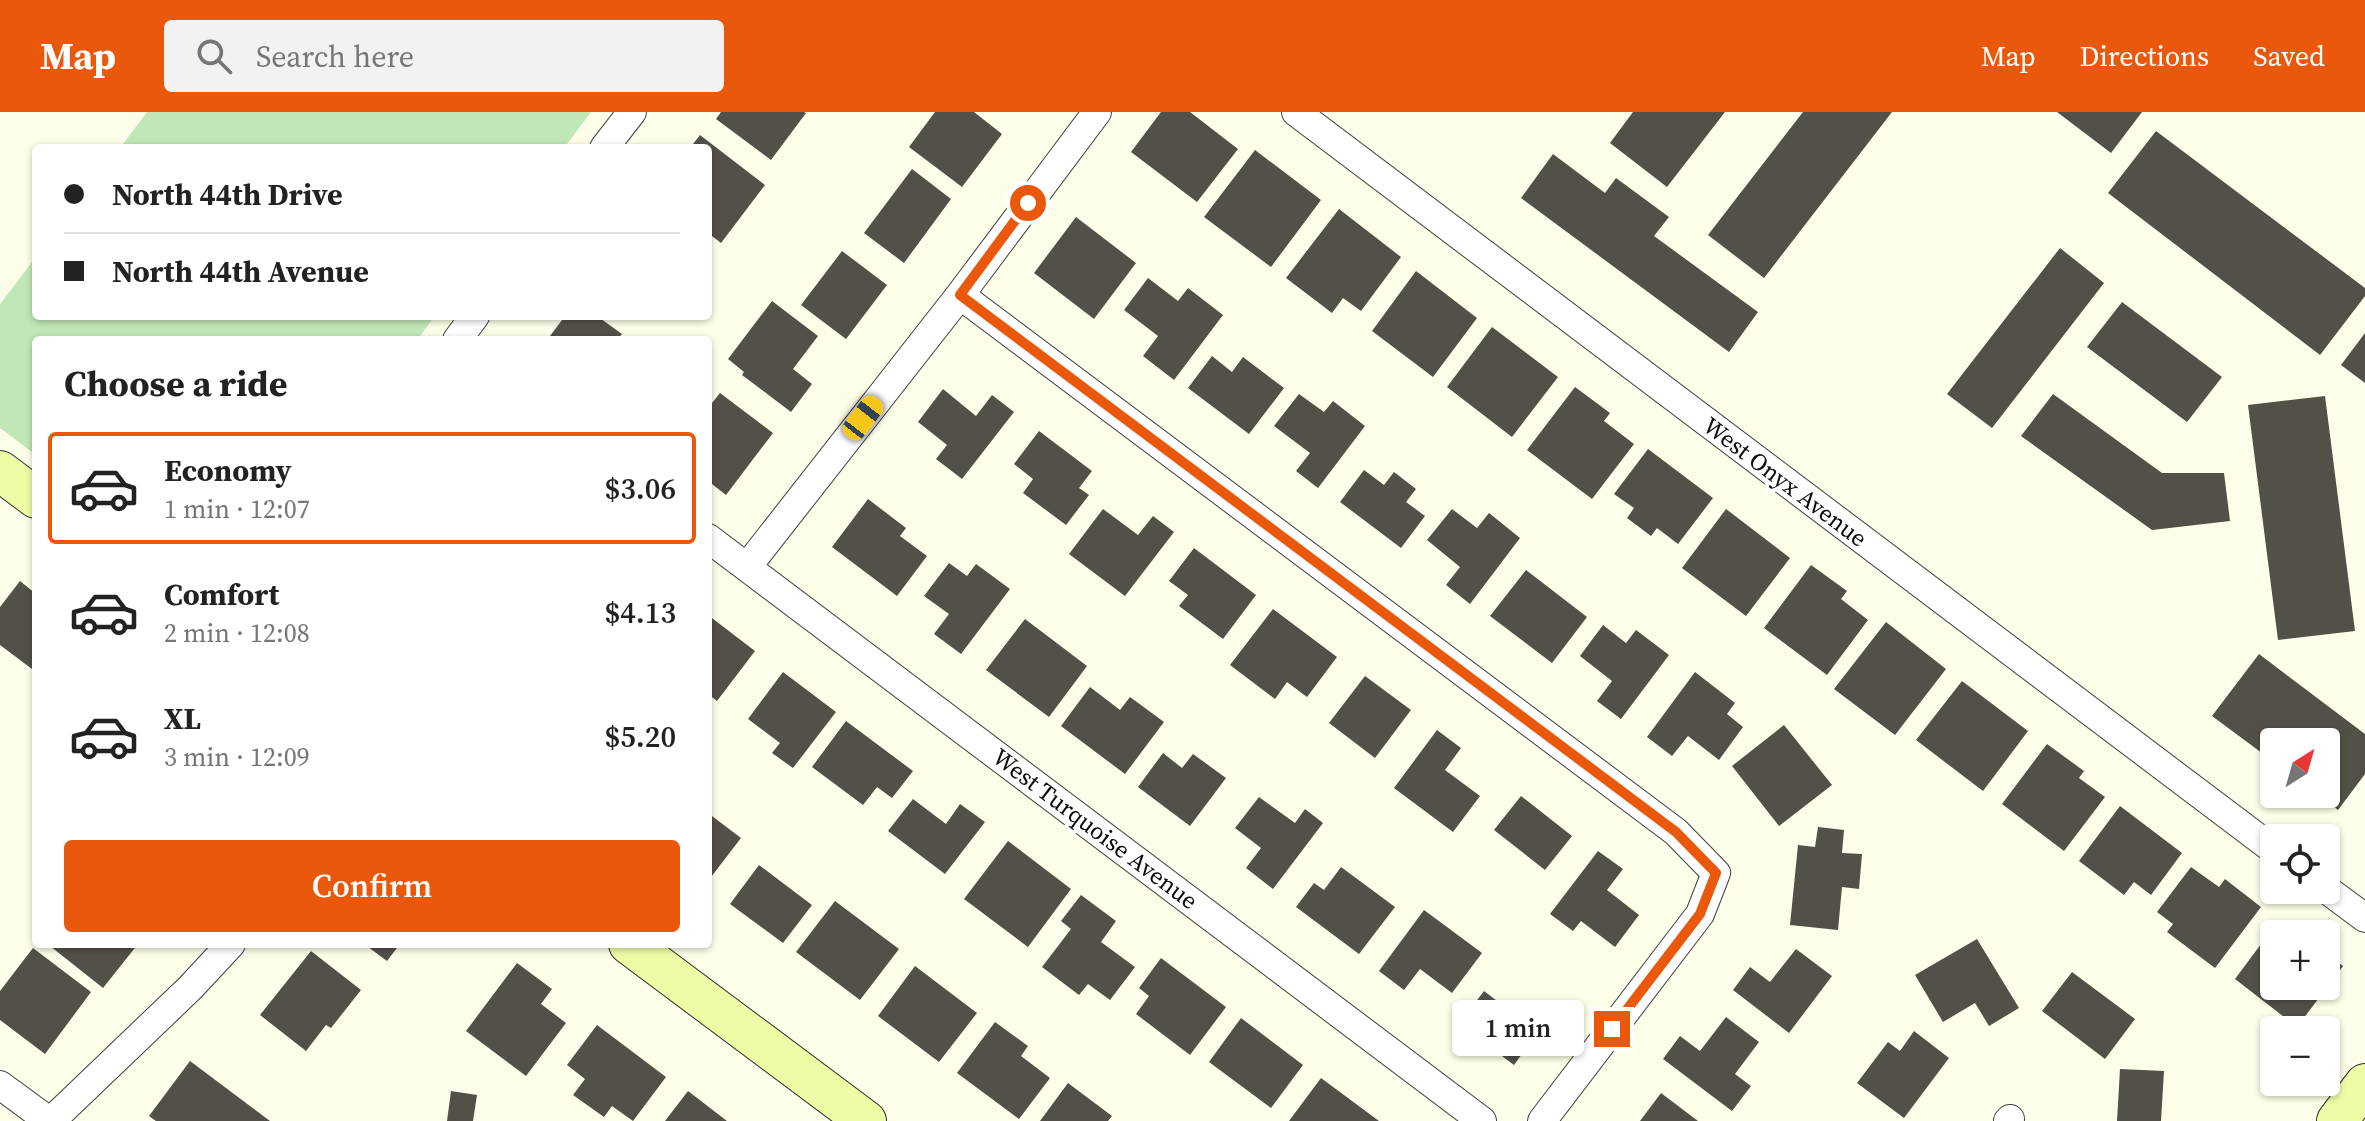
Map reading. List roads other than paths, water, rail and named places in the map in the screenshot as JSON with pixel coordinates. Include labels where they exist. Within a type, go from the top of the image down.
[{"type":"street","points":[[607,144],[632,112]]},
{"type":"street","points":[[747,567],[960,295],[1097,112]]},
{"type":"street","name":"West Onyx Avenue","points":[[1296,112],[2260,839]]},
{"type":"street","points":[[960,295],[1676,832],[1716,873],[1700,914],[1542,1121]]},
{"type":"street","points":[[0,471],[32,495]]},
{"type":"street","name":"West Turquoise Avenue","points":[[712,541],[1482,1121]]},
{"type":"street","points":[[2340,899],[2365,918]]},
{"type":"street","points":[[0,1085],[50,1121],[190,988],[227,948]]},
{"type":"street","points":[[634,948],[866,1121]]},
{"type":"street","points":[[2337,1121],[2365,1084]]}]
